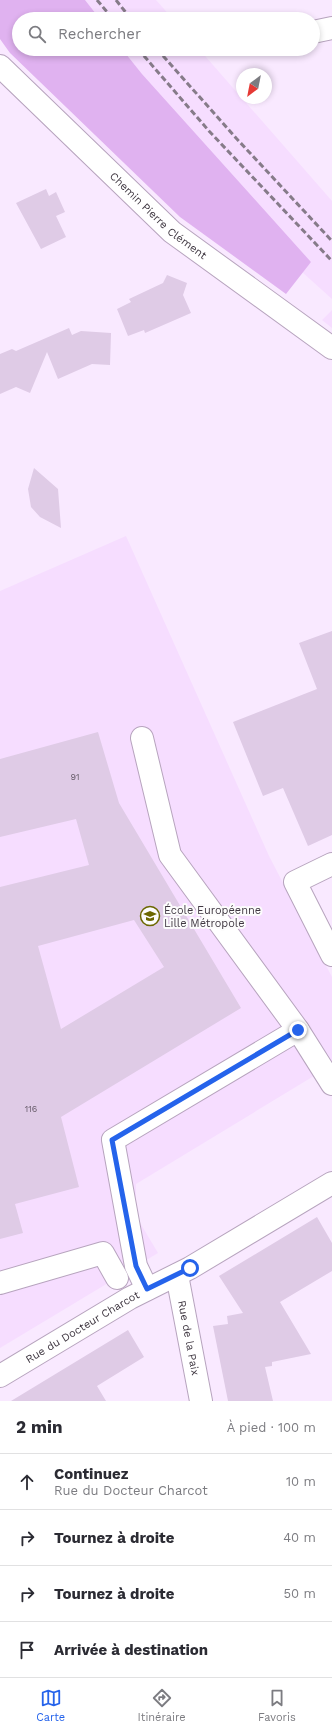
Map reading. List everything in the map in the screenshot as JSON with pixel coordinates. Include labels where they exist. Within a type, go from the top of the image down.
[{"type":"street","points":[[320,31],[332,28]]},
{"type":"street","name":"Chemin Pierre Clément","points":[[0,66],[172,232],[332,348]]},
{"type":"street","points":[[142,738],[170,855],[298,1030],[332,1084]]},
{"type":"street","points":[[332,864],[295,882],[332,955]]},
{"type":"street","points":[[147,1289],[136,1266],[112,1140],[298,1030]]},
{"type":"street","name":"Rue du Docteur Charcot","points":[[1,1370],[147,1289],[177,1275],[332,1183]]},
{"type":"street","points":[[0,1283],[103,1253],[117,1278]]},
{"type":"street","name":"Rue de la Paix","points":[[177,1275],[202,1401]]},
{"type":"shaded area","points":[[0,0],[85,0],[94,12],[12,12],[12,55],[0,39]]},
{"type":"shaded area","points":[[85,0],[156,0],[167,12],[94,12]]},
{"type":"shaded area","points":[[13,56],[128,56],[142,74],[311,262],[286,294],[180,217]]},
{"type":"shaded area","points":[[128,56],[205,56],[236,91],[236,104],[247,104],[332,201],[332,299],[302,272],[311,262],[142,74]]},
{"type":"shaded area","points":[[332,310],[332,328],[322,320]]},
{"type":"shaded area","name":"École Européenne Lille Métropole","points":[[126,536],[269,856],[332,977],[332,1065],[136,1184],[136,1216],[158,1253],[0,1348],[0,591]]},
{"type":"building","points":[[46,189],[49,196],[56,192],[65,212],[56,216],[66,237],[41,249],[16,203]]},
{"type":"building","points":[[167,275],[187,283],[183,295],[191,313],[145,333],[144,330],[128,336],[117,309],[131,302],[129,299],[163,283]]},
{"type":"building","points":[[69,328],[72,335],[81,331],[111,333],[110,365],[92,364],[58,379],[47,352],[30,393],[16,387],[0,394],[0,354],[12,349],[16,351]]},
{"type":"building","points":[[34,468],[58,489],[61,528],[40,517],[31,507],[28,489]]},
{"type":"building","points":[[332,631],[332,835],[308,846],[283,788],[263,796],[233,722],[317,689],[299,643]]},
{"type":"building","points":[[98,732],[119,803],[241,1008],[61,1117],[79,1187],[15,1204],[23,1233],[0,1239],[0,887],[89,865],[76,819],[0,837],[0,759]],"holes":[[[134,920],[164,967],[61,1029],[38,946]]]},
{"type":"building","points":[[317,1217],[332,1243],[332,1271],[280,1302],[311,1354],[272,1362],[272,1366],[265,1367],[273,1401],[228,1401],[213,1326],[228,1324],[227,1316],[243,1313],[219,1276]]},
{"type":"building","points":[[128,1330],[144,1357],[97,1386],[106,1401],[11,1401]]},
{"type":"railway","points":[[97,0],[107,12]]},
{"type":"railway","points":[[116,0],[125,12]]},
{"type":"railway","points":[[144,56],[209,131],[332,261]]},
{"type":"railway","points":[[163,56],[236,138],[332,241]]},
{"type":"place","name":"École Européenne Lille Métropole","points":[[150,916]]},
{"type":"route","points":[[190,1268],[147,1289],[136,1266],[112,1140],[298,1030]]}]
